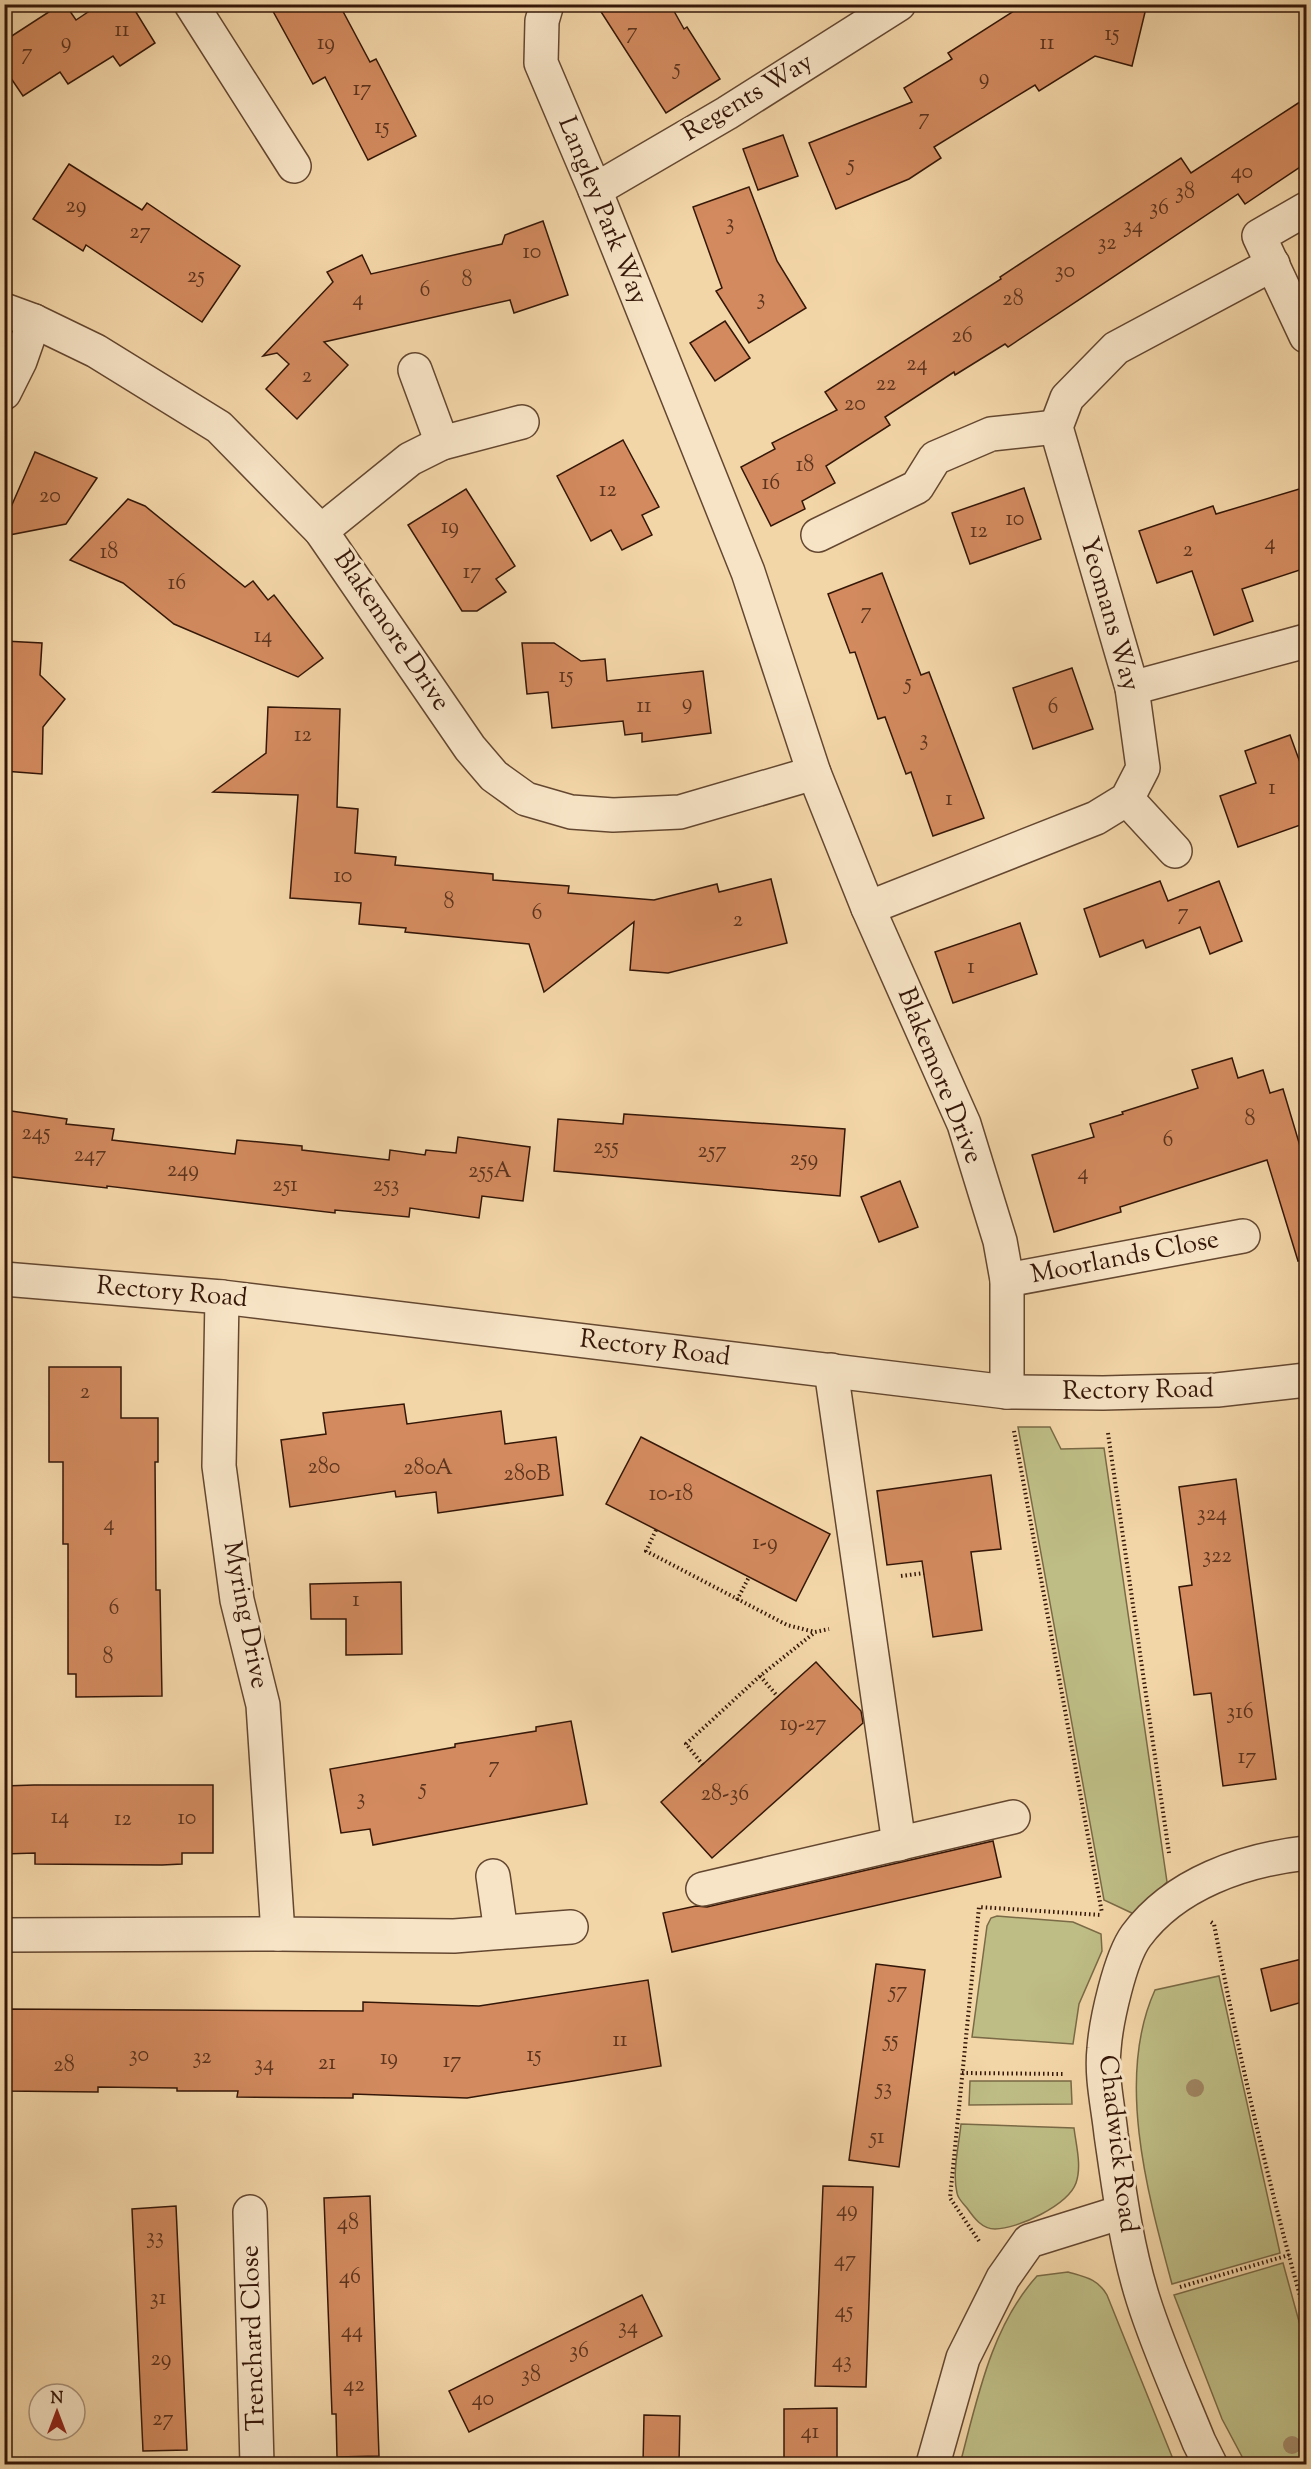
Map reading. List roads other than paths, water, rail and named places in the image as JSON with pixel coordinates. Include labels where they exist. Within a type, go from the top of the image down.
[{"type":"street","points":[[191,4],[294,166]]},
{"type":"street","name":"Langley Park Way","points":[[547,4],[542,21],[541,63],[595,190],[683,415]]},
{"type":"street","name":"Regents Way","points":[[595,190],[727,113],[899,4]]},
{"type":"street","points":[[1306,209],[1259,236],[1306,336]]},
{"type":"street","points":[[818,534],[917,487],[935,458],[991,434],[1056,427],[1067,398],[1116,348],[1273,264]]},
{"type":"street","points":[[4,393],[20,361],[19,315]]},
{"type":"street","name":"Blakemore Drive","points":[[19,315],[96,351],[219,427],[321,531],[470,748],[495,776],[526,799],[572,812],[613,815],[680,812],[814,773]]},
{"type":"street","points":[[415,370],[442,443]]},
{"type":"street","name":"Blakemore Drive","points":[[683,415],[748,572],[814,773],[868,908],[964,1125],[1000,1241],[1007,1280],[1007,1392]]},
{"type":"street","points":[[321,531],[410,459],[442,443],[522,422]]},
{"type":"street","name":"Yeomans Way","points":[[1056,427],[1132,687],[1143,768],[1127,800]]},
{"type":"street","points":[[1132,687],[1306,641]]},
{"type":"street","points":[[868,908],[1096,818],[1127,800],[1174,851]]},
{"type":"street","name":"Moorlands Close","points":[[1007,1280],[1243,1236]]},
{"type":"street","name":"Rectory Road","points":[[4,1279],[222,1297],[1007,1392],[1103,1393],[1217,1390],[1306,1380]]},
{"type":"street","name":"Myring Drive","points":[[222,1297],[219,1466],[237,1600],[262,1705],[278,1934]]},
{"type":"street","points":[[831,1370],[899,1844]]},
{"type":"street","points":[[703,1889],[1013,1817]]},
{"type":"street","name":"Chadwick Road","points":[[1210,2464],[1199,2442],[1143,2298],[1122,2212],[1103,2074],[1104,2048],[1110,2013],[1123,1965],[1135,1938],[1175,1897],[1224,1872],[1278,1856],[1306,1853]]},
{"type":"street","points":[[493,1876],[501,1932]]},
{"type":"street","points":[[4,1935],[454,1936],[572,1927]]},
{"type":"street","name":"Trenchard Close","points":[[250,2212],[257,2464]]},
{"type":"street","points":[[933,2464],[963,2358],[1003,2278],[1029,2241],[1122,2212]]}]
